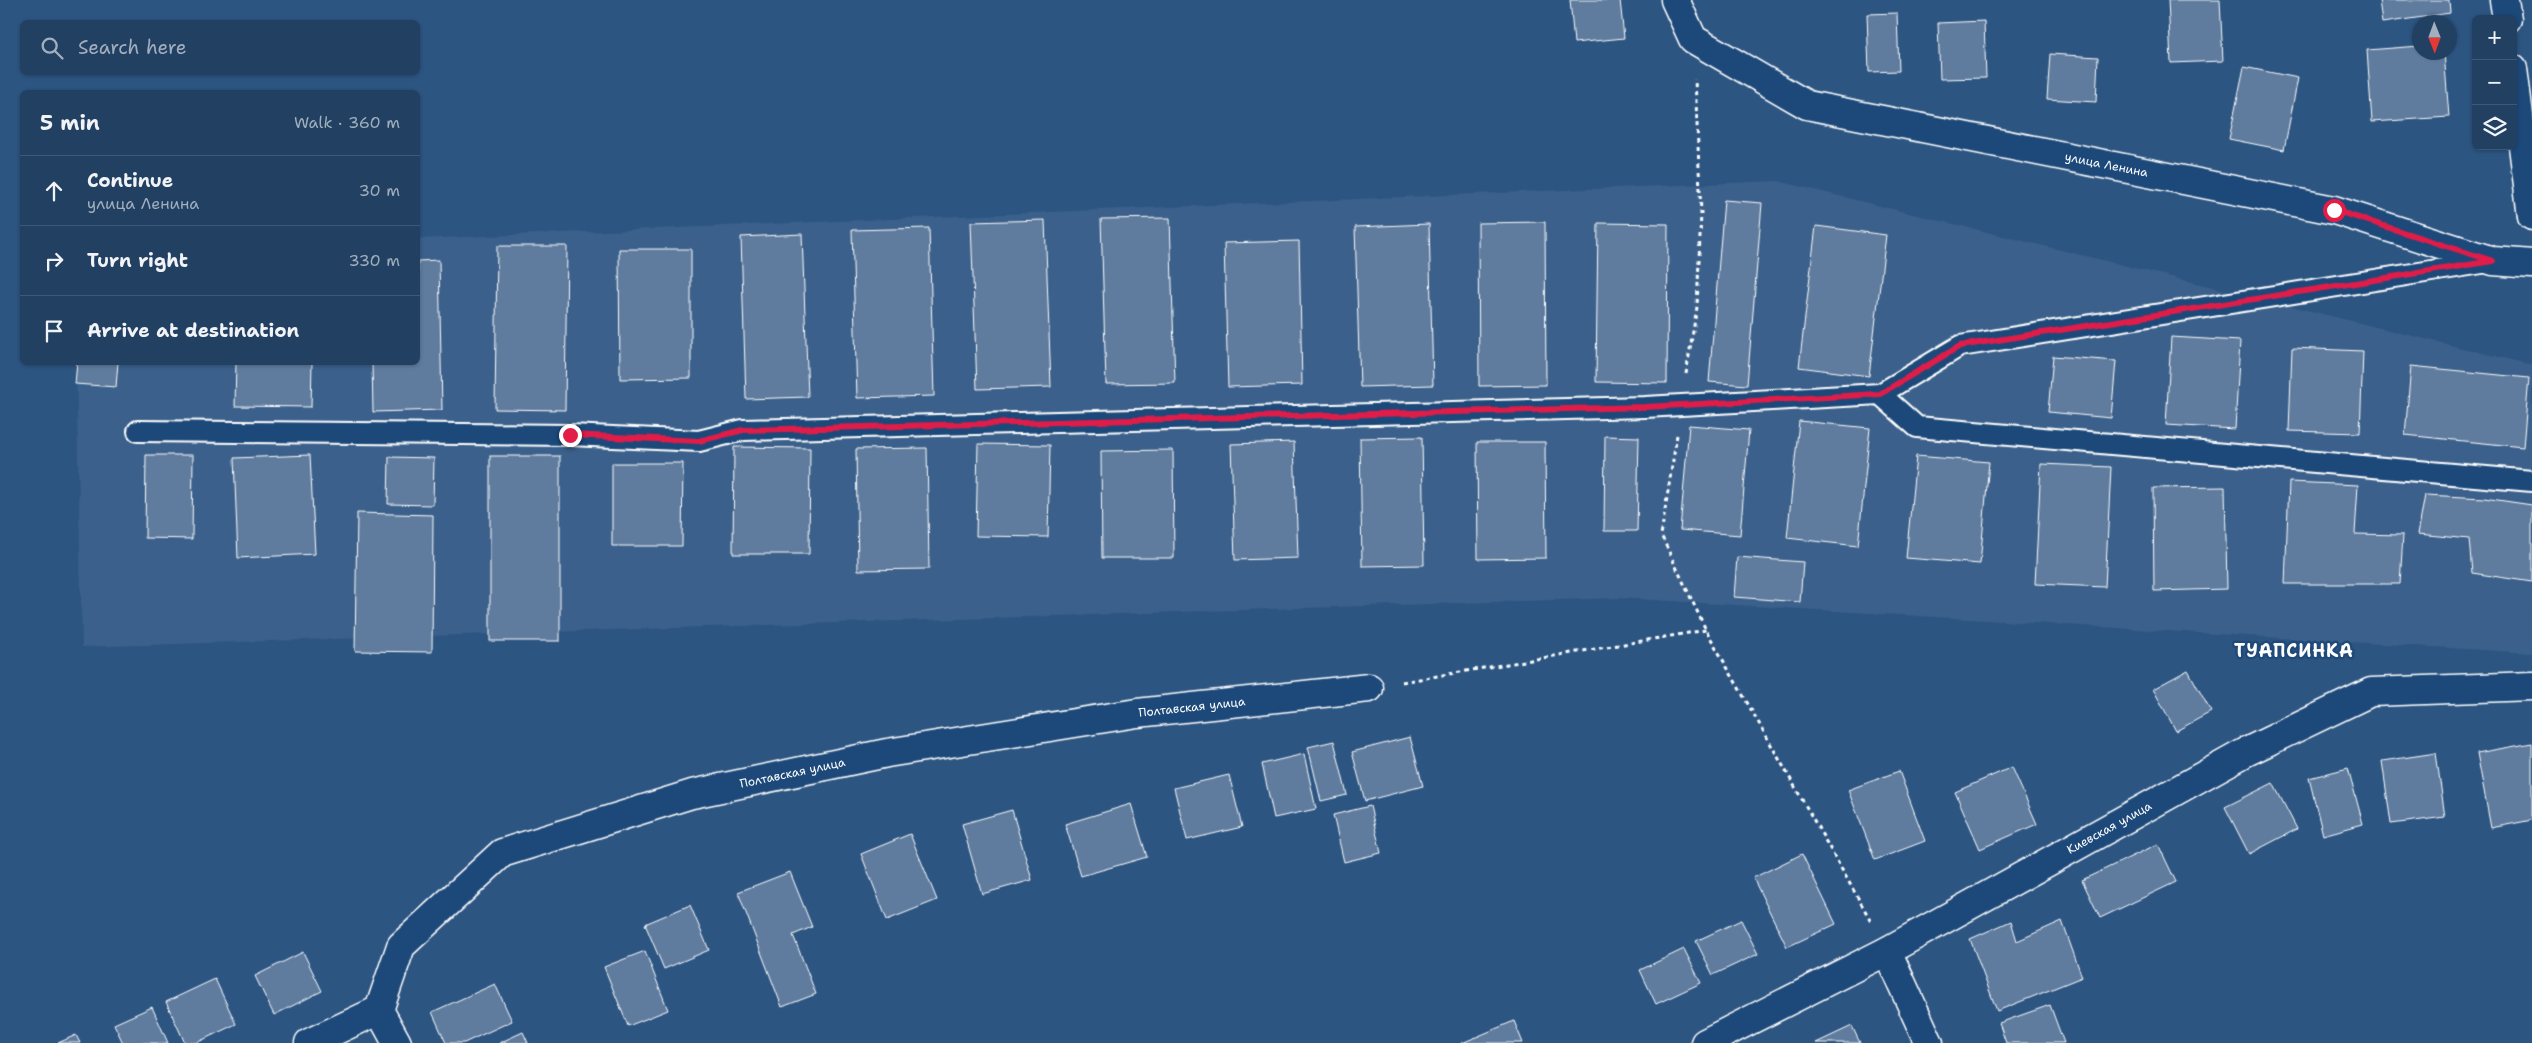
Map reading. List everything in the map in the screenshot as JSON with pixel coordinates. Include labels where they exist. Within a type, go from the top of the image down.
[{"type":"street","points":[[1675,0],[1693,39]]},
{"type":"street","points":[[2504,0],[2506,15]]},
{"type":"street","name":"улица Ленина","points":[[1693,39],[1808,105],[2334,210],[2493,261],[2532,264]]},
{"type":"street","points":[[2517,100],[2532,216]]},
{"type":"street","name":"Киевская улица","points":[[1705,1043],[1887,951],[2246,752],[2370,692],[2532,686]]},
{"type":"street","name":"Полтавская улица","points":[[379,1010],[401,946],[502,853],[692,794],[887,753],[1137,713],[1369,688]]},
{"type":"street","points":[[1887,951],[1929,1043]]},
{"type":"street","points":[[309,1043],[379,1010],[397,1043]]},
{"type":"lane","points":[[138,431],[570,435],[699,441],[743,430],[1645,407],[1880,394],[1960,346],[2493,261]]},
{"type":"lane","points":[[1880,394],[1917,427],[2532,481]]},
{"type":"path","points":[[1693,39],[1702,213],[1697,306]]},
{"type":"path","points":[[1661,535],[1706,630],[1887,951]]},
{"type":"path","points":[[1369,688],[1706,630]]},
{"type":"shaded area","points":[[1778,181],[2532,365],[2532,653],[1619,598],[82,647],[76,365],[420,365],[420,239]]},
{"type":"building","points":[[1570,0],[1620,0],[1624,38],[1574,43]]},
{"type":"building","points":[[2168,0],[2220,0],[2223,61],[2171,63]]},
{"type":"building","points":[[2379,0],[2449,0],[2450,13],[2412,15],[2412,19],[2382,23]]},
{"type":"building","points":[[1897,13],[1899,71],[1869,72],[1867,14]]},
{"type":"building","points":[[1984,21],[1986,78],[1940,79],[1938,23]]},
{"type":"building","points":[[2412,47],[2412,60],[2445,60],[2449,117],[2372,122],[2367,50]]},
{"type":"building","points":[[2050,54],[2098,57],[2096,102],[2047,99]]},
{"type":"building","points":[[2244,67],[2298,78],[2284,150],[2229,139]]},
{"type":"building","points":[[1724,200],[1762,203],[1747,385],[1709,382]]},
{"type":"building","points":[[1170,218],[1175,383],[1106,384],[1101,219]]},
{"type":"building","points":[[1045,220],[1051,387],[977,389],[971,222]]},
{"type":"building","points":[[1545,222],[1546,385],[1479,386],[1478,223]]},
{"type":"building","points":[[1598,223],[1668,224],[1667,383],[1596,382]]},
{"type":"building","points":[[1429,224],[1433,385],[1360,387],[1355,227]]},
{"type":"building","points":[[1816,226],[1886,235],[1869,376],[1799,367]]},
{"type":"building","points":[[929,228],[934,396],[857,398],[852,230]]},
{"type":"building","points":[[802,234],[808,397],[746,399],[741,237]]},
{"type":"building","points":[[1299,241],[1302,385],[1228,387],[1224,243]]},
{"type":"building","points":[[497,246],[567,246],[565,410],[495,409]]},
{"type":"building","points":[[619,249],[691,249],[691,378],[620,379]]},
{"type":"building","points":[[439,260],[442,410],[373,412],[372,365],[420,365],[420,261]]},
{"type":"building","points":[[2171,337],[2240,341],[2235,429],[2166,425]]},
{"type":"building","points":[[2292,348],[2363,351],[2360,433],[2289,431]]},
{"type":"building","points":[[2053,356],[2116,361],[2111,418],[2048,412]]},
{"type":"building","points":[[77,365],[118,365],[116,387],[75,384]]},
{"type":"building","points":[[236,365],[312,365],[311,407],[235,406]]},
{"type":"building","points":[[2411,366],[2529,378],[2523,447],[2405,435]]},
{"type":"building","points":[[1799,421],[1870,428],[1858,546],[1787,538]]},
{"type":"building","points":[[1689,425],[1749,430],[1740,535],[1680,530]]},
{"type":"building","points":[[1605,436],[1639,437],[1637,531],[1604,531]]},
{"type":"building","points":[[1422,437],[1424,565],[1362,566],[1360,438]]},
{"type":"building","points":[[1294,442],[1298,558],[1235,560],[1231,444]]},
{"type":"building","points":[[1477,442],[1545,442],[1546,558],[1478,559]]},
{"type":"building","points":[[978,444],[1050,445],[1048,537],[976,536]]},
{"type":"building","points":[[734,447],[810,448],[809,554],[733,554]]},
{"type":"building","points":[[927,448],[929,569],[858,570],[856,449]]},
{"type":"building","points":[[1173,450],[1174,558],[1102,558],[1101,451]]},
{"type":"building","points":[[146,455],[193,455],[192,539],[145,538]]},
{"type":"building","points":[[310,455],[315,554],[238,558],[234,458]]},
{"type":"building","points":[[490,456],[560,456],[560,641],[490,641]]},
{"type":"building","points":[[1916,456],[1989,462],[1980,564],[1906,558]]},
{"type":"building","points":[[389,457],[434,458],[433,505],[388,504]]},
{"type":"building","points":[[612,463],[683,463],[682,546],[612,546]]},
{"type":"building","points":[[2041,464],[2111,467],[2105,587],[2035,584]]},
{"type":"building","points":[[2289,482],[2358,485],[2355,534],[2403,535],[2400,584],[2285,584]]},
{"type":"building","points":[[2225,487],[2227,589],[2154,591],[2153,488]]},
{"type":"building","points":[[2425,495],[2484,498],[2532,505],[2532,582],[2472,573],[2469,539],[2418,534]]},
{"type":"building","points":[[357,513],[433,515],[432,652],[355,651]]},
{"type":"building","points":[[1737,557],[1803,562],[1800,602],[1734,597]]},
{"type":"building","points":[[2188,670],[2211,712],[2176,731],[2153,689]]},
{"type":"building","points":[[1410,737],[1423,786],[1365,801],[1352,752]]},
{"type":"building","points":[[1334,741],[1347,795],[1321,801],[1308,747]]},
{"type":"building","points":[[2532,743],[2532,820],[2491,828],[2477,753]]},
{"type":"building","points":[[2436,753],[2445,817],[2391,824],[2382,761]]},
{"type":"building","points":[[1304,754],[1316,809],[1274,818],[1262,764]]},
{"type":"building","points":[[2012,767],[2037,824],[1980,849],[1955,792]]},
{"type":"building","points":[[2348,768],[2363,824],[2323,835],[2309,778]]},
{"type":"building","points":[[1899,771],[1925,841],[1875,860],[1848,790]]},
{"type":"building","points":[[1229,775],[1242,827],[1187,840],[1174,788]]},
{"type":"building","points":[[2273,783],[2297,829],[2249,854],[2225,807]]},
{"type":"building","points":[[1131,804],[1147,857],[1081,876],[1065,824]]},
{"type":"building","points":[[1370,806],[1381,853],[1344,862],[1333,815]]},
{"type":"building","points":[[1012,810],[1032,880],[982,894],[962,824]]},
{"type":"building","points":[[910,834],[937,900],[887,920],[861,854]]},
{"type":"building","points":[[2158,844],[2176,882],[2100,918],[2082,880]]},
{"type":"building","points":[[1802,854],[1836,924],[1787,947],[1753,878]]},
{"type":"building","points":[[790,872],[812,927],[793,935],[816,994],[782,1007],[738,892]]},
{"type":"building","points":[[690,905],[709,950],[664,969],[645,924]]},
{"type":"building","points":[[1741,920],[1758,954],[1713,975],[1696,941]]},
{"type":"building","points":[[2011,921],[2017,941],[2062,921],[2082,977],[1997,1011],[1970,939]]},
{"type":"building","points":[[1684,949],[1701,983],[1656,1004],[1640,970]]},
{"type":"building","points":[[645,951],[668,1010],[628,1026],[604,967]]},
{"type":"building","points":[[303,952],[322,991],[274,1015],[255,976]]},
{"type":"building","points":[[215,979],[236,1024],[196,1043],[185,1043],[166,1002]]},
{"type":"building","points":[[495,984],[512,1021],[464,1043],[446,1043],[432,1012]]},
{"type":"building","points":[[2050,1005],[2064,1043],[2006,1043],[1999,1023]]},
{"type":"building","points":[[152,1007],[168,1043],[123,1043],[114,1024]]},
{"type":"building","points":[[1514,1021],[1523,1043],[1462,1043]]},
{"type":"building","points":[[1852,1026],[1860,1043],[1816,1043]]},
{"type":"building","points":[[523,1032],[528,1043],[499,1043]]},
{"type":"building","points":[[76,1035],[80,1043],[58,1043]]},
{"type":"district","name":"ТУАПСИНКА","points":[[2294,651]]},
{"type":"route","points":[[570,435],[699,441],[743,430],[1645,407],[1880,394],[1960,346],[2493,261],[2334,210]]}]
